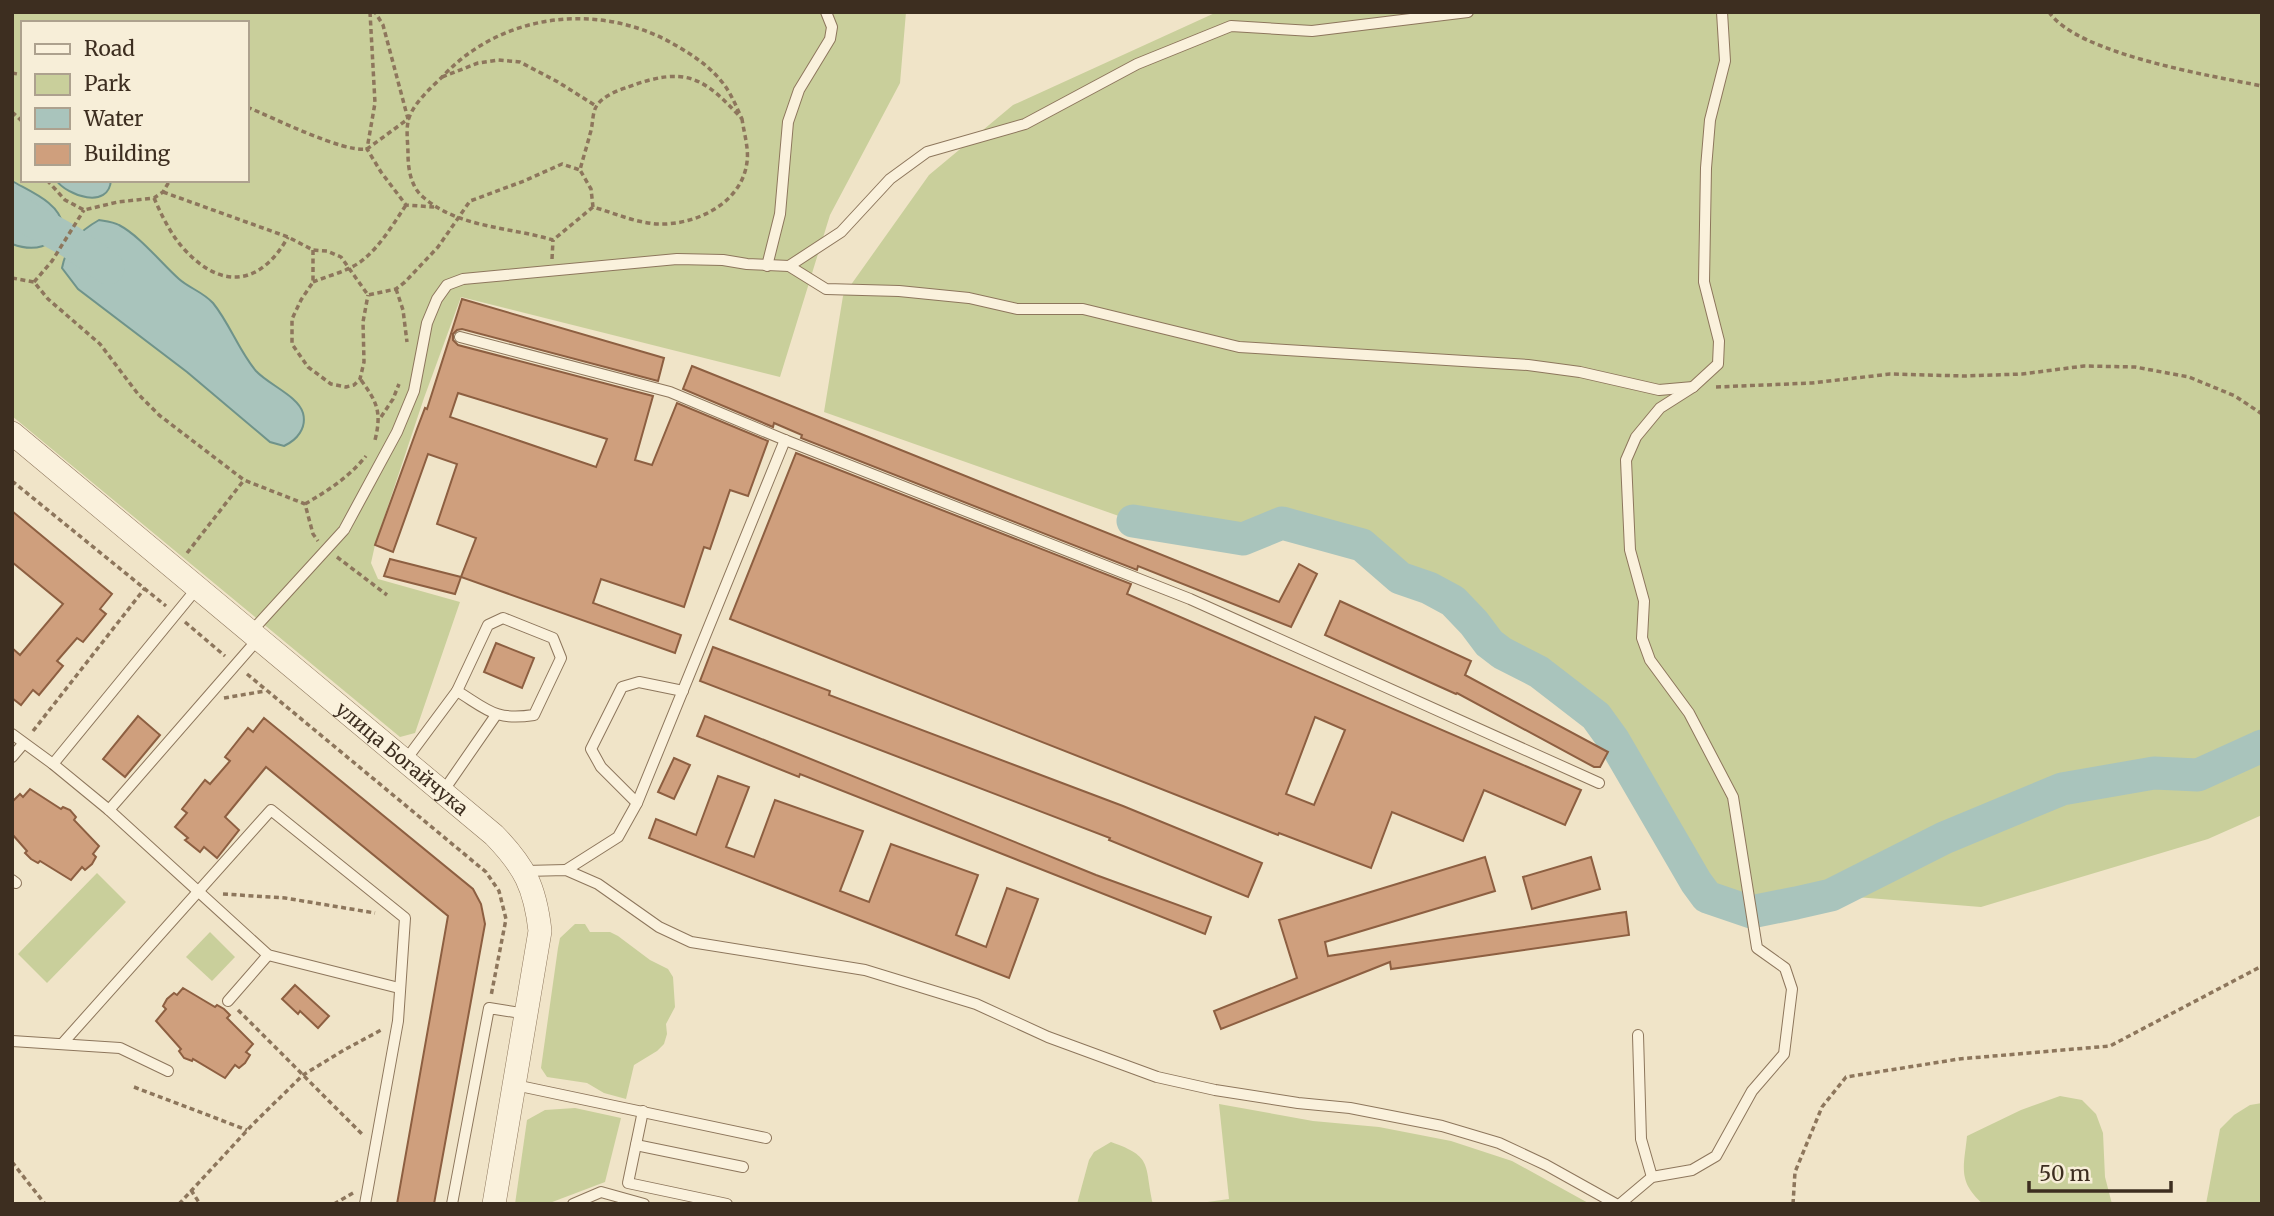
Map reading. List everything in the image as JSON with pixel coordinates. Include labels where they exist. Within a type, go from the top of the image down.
[{"type":"street","name":"улица Богайчука","points":[[12,433],[494,835],[524,871],[537,903],[540,931],[494,1204]]},
{"type":"lane","points":[[767,265],[780,214],[788,122],[799,90],[830,39],[832,27],[826,12]]},
{"type":"lane","points":[[789,266],[841,232],[890,179],[927,152],[1025,124],[1137,64],[1231,26],[1312,31],[1468,12]]},
{"type":"lane","points":[[524,871],[566,870],[598,884],[659,927],[691,942],[865,970],[976,1004],[1048,1037],[1157,1077],[1215,1090],[1350,1108],[1442,1126],[1499,1143],[1618,1204],[1652,1177],[1692,1170],[1716,1156],[1752,1091],[1783,1054],[1792,989],[1785,968],[1758,948],[1733,797],[1689,713],[1650,660],[1642,638],[1644,601],[1630,550],[1626,460],[1636,437],[1660,408],[1693,387],[1718,365],[1719,341],[1704,282],[1706,168],[1710,120],[1725,61],[1722,12]]},
{"type":"lane","points":[[110,810],[236,666],[254,636],[344,530],[397,432],[414,391],[427,323],[437,299],[447,285],[463,279],[677,259],[723,260],[789,266],[826,289],[899,291],[969,298],[1017,309],[1083,309],[1239,347],[1528,365],[1580,372],[1659,390],[1693,387]]},
{"type":"lane","points":[[460,337],[670,392],[1190,599],[1599,783]]},
{"type":"lane","points":[[566,870],[618,837],[637,803],[785,440]]},
{"type":"lane","points":[[53,764],[198,587]]},
{"type":"lane","points":[[405,761],[457,691],[488,625],[503,618],[553,638],[561,658],[534,715],[515,718],[496,715],[457,691]]},
{"type":"lane","points":[[637,803],[601,767],[592,749],[622,687],[639,682],[683,691]]},
{"type":"lane","points":[[443,793],[496,715]]},
{"type":"lane","points":[[12,734],[110,810],[268,954],[398,988]]},
{"type":"lane","points":[[12,757],[23,744]]},
{"type":"lane","points":[[62,1044],[271,810],[405,918],[398,988],[398,1021],[365,1204]]},
{"type":"lane","points":[[228,1001],[268,954]]},
{"type":"lane","points":[[452,1204],[489,1008],[527,1014]]},
{"type":"lane","points":[[1638,1035],[1640,1139],[1652,1177]]},
{"type":"lane","points":[[12,1041],[120,1048],[167,1070]]},
{"type":"lane","points":[[515,1085],[766,1138]]},
{"type":"lane","points":[[643,1111],[628,1183],[727,1204]]},
{"type":"lane","points":[[636,1145],[743,1167]]},
{"type":"lane","points":[[573,1204],[601,1192],[644,1204]]},
{"type":"path","points":[[373,12],[383,25],[408,119],[408,166],[412,181],[421,195],[458,219],[532,233],[553,240],[593,208]]},
{"type":"path","points":[[373,12],[375,103],[367,149],[406,205],[436,207]]},
{"type":"path","points":[[2049,12],[2055,22],[2093,42],[2156,65],[2262,86]]},
{"type":"path","points":[[248,107],[339,145],[359,150],[367,149],[408,119],[425,94],[458,60],[489,39],[513,29],[566,18],[593,18],[624,23],[658,34],[706,65],[723,83],[742,119],[748,161],[743,179],[732,195],[704,216],[659,224],[640,222],[593,208]]},
{"type":"path","points":[[470,52],[471,62],[478,63]]},
{"type":"path","points":[[440,78],[478,63],[498,60],[520,62],[596,106]]},
{"type":"path","points":[[580,170],[596,106],[615,91],[642,82],[671,75],[703,83],[724,99],[742,119]]},
{"type":"path","points":[[715,93],[723,89],[723,83]]},
{"type":"path","points":[[368,295],[396,289],[438,247],[470,201],[562,164],[580,170],[591,189],[593,208]]},
{"type":"path","points":[[48,182],[65,200],[84,210],[118,202],[155,198],[163,192],[169,182]]},
{"type":"path","points":[[163,192],[288,237],[313,250],[327,251],[341,257],[368,295],[363,322],[364,362],[360,379],[354,385],[346,387],[331,384],[319,377],[308,367],[292,344],[292,319],[313,282],[313,250]]},
{"type":"path","points":[[155,198],[182,248],[195,261],[223,276],[239,277],[261,271],[281,251],[288,237]]},
{"type":"path","points":[[313,282],[349,268],[365,258],[406,205]]},
{"type":"path","points":[[34,282],[52,261],[84,210]]},
{"type":"path","points":[[12,278],[34,282],[48,299],[100,344],[138,394],[159,415],[244,480],[305,504]]},
{"type":"path","points":[[396,289],[408,335],[407,348]]},
{"type":"path","points":[[1693,387],[1812,383],[1890,374],[1976,376],[2022,374],[2084,366],[2135,367],[2189,377],[2235,396],[2262,414]]},
{"type":"path","points":[[372,446],[380,418],[393,399],[401,374]]},
{"type":"path","points":[[360,379],[378,408],[380,418]]},
{"type":"path","points":[[305,504],[342,481],[368,453]]},
{"type":"path","points":[[184,558],[244,480]]},
{"type":"path","points":[[12,481],[486,872],[499,891],[506,919],[489,1008]]},
{"type":"path","points":[[305,504],[313,534],[387,595]]},
{"type":"path","points":[[23,744],[145,589]]},
{"type":"path","points":[[205,701],[267,691]]},
{"type":"path","points":[[198,893],[285,898],[405,918]]},
{"type":"path","points":[[1793,1204],[1795,1172],[1822,1107],[1846,1077],[1959,1059],[2110,1046],[2262,966]]},
{"type":"path","points":[[228,1001],[375,1147]]},
{"type":"path","points":[[179,1204],[247,1130],[303,1075],[398,1021]]},
{"type":"path","points":[[134,1087],[247,1130]]},
{"type":"path","points":[[12,1162],[45,1204]]},
{"type":"path","points":[[191,1190],[201,1204]]},
{"type":"green space","points":[[12,12],[906,12],[900,83],[830,215],[780,377],[461,297],[424,398],[371,563],[378,579],[460,602],[415,733],[400,737],[12,416]]},
{"type":"green space","points":[[1217,12],[2262,12],[2262,815],[2208,839],[1981,907],[1831,895],[1751,912],[1707,897],[1614,741],[1596,716],[1539,672],[1502,653],[1489,643],[1452,601],[1429,588],[1400,578],[1362,545],[1283,523],[1243,539],[1133,521],[824,412],[843,296],[929,175],[1013,105]]},
{"type":"green space","points":[[97,873],[126,902],[47,983],[18,954]]},
{"type":"green space","points":[[575,924],[585,924],[590,932],[610,932],[618,936],[650,960],[668,969],[673,977],[675,1007],[666,1024],[664,1044],[634,1065],[626,1099],[604,1093],[587,1083],[547,1077],[541,1068],[560,938]]},
{"type":"green space","points":[[210,932],[235,957],[212,981],[186,957]]},
{"type":"green space","points":[[2060,1096],[2082,1100],[2096,1114],[2103,1133],[2105,1177],[2112,1204],[1983,1204],[1969,1188],[1964,1173],[1967,1136],[2021,1110]]},
{"type":"green space","points":[[2262,1103],[2262,1204],[2206,1204],[2220,1129],[2234,1115],[2250,1105]]},
{"type":"green space","points":[[1219,1104],[1313,1121],[1379,1127],[1451,1141],[1512,1161],[1590,1204],[1193,1204],[1229,1199]]},
{"type":"green space","points":[[575,1108],[621,1118],[605,1182],[547,1204],[515,1204],[527,1120],[545,1110]]},
{"type":"green space","points":[[1111,1142],[1125,1147],[1141,1158],[1147,1171],[1153,1204],[1077,1204],[1089,1160],[1094,1152]]},
{"type":"water","points":[[12,181],[44,199],[61,218],[63,226],[48,243],[35,248],[12,244]]},
{"type":"water","points":[[58,182],[111,182],[109,189],[96,197],[78,195]]},
{"type":"water","points":[[99,220],[115,223],[127,230],[179,279],[213,303],[256,371],[300,407],[304,424],[293,440],[284,446],[270,442],[187,372],[78,289],[62,268],[64,260],[74,240]]},
{"type":"building","points":[[462,299],[664,358],[658,381],[462,329],[453,334],[453,340],[458,345],[653,396],[635,460],[652,465],[677,403],[768,441],[748,496],[730,490],[710,549],[704,547],[684,607],[601,579],[593,603],[681,635],[675,653],[461,577],[476,538],[437,524],[457,464],[428,454],[393,552],[375,545],[425,408],[427,409]],"holes":[[[458,393],[607,439],[596,467],[450,417]]]},
{"type":"building","points":[[692,366],[1279,602],[1299,564],[1317,574],[1291,627],[1138,566],[1137,570],[801,438],[802,435],[774,423],[773,427],[683,389]]},
{"type":"building","points":[[796,453],[1131,584],[1127,594],[1581,790],[1565,825],[1484,790],[1463,841],[1392,812],[1371,868],[1279,833],[1278,835],[730,619]],"holes":[[[1315,717],[1345,730],[1314,805],[1286,794]]]},
{"type":"building","points":[[12,511],[112,594],[100,609],[106,614],[83,642],[77,638],[57,661],[63,666],[39,695],[33,690],[21,705],[12,698],[12,648],[20,655],[63,604],[12,562]]},
{"type":"building","points":[[390,559],[461,577],[455,594],[384,576]]},
{"type":"building","points":[[1340,601],[1471,661],[1465,675],[1608,752],[1600,767],[1594,767],[1457,693],[1325,635]]},
{"type":"building","points":[[496,643],[534,658],[522,688],[484,672]]},
{"type":"building","points":[[713,647],[830,691],[829,695],[1123,806],[1262,863],[1248,897],[1109,840],[1110,838],[700,681]]},
{"type":"building","points":[[138,716],[160,735],[125,777],[103,759]]},
{"type":"building","points":[[705,716],[1096,875],[1211,917],[1205,934],[697,736]]},
{"type":"building","points":[[264,718],[473,889],[481,904],[485,924],[434,1204],[397,1204],[448,916],[266,767],[225,817],[239,830],[217,858],[204,847],[200,852],[185,840],[188,838],[175,827],[187,813],[182,809],[205,780],[210,784],[230,761],[225,757],[248,728],[253,732]]},
{"type":"building","points":[[674,758],[690,765],[674,799],[658,792]]},
{"type":"building","points":[[718,776],[749,787],[726,847],[754,857],[775,800],[863,831],[840,891],[869,902],[891,844],[978,875],[956,935],[986,947],[1007,888],[1038,899],[1009,978],[649,838],[656,819],[696,835]]},
{"type":"building","points":[[30,789],[61,809],[63,807],[70,810],[76,817],[74,820],[99,846],[93,854],[96,857],[92,864],[85,870],[82,867],[71,880],[40,861],[38,863],[31,859],[12,834],[12,802],[20,794],[23,797]]},
{"type":"building","points":[[1485,857],[1495,891],[1325,942],[1328,956],[1626,912],[1629,935],[1391,969],[1390,962],[1221,1029],[1214,1011],[1297,978],[1279,920]]},
{"type":"building","points":[[1591,857],[1600,889],[1532,909],[1523,877]]},
{"type":"building","points":[[295,985],[329,1016],[318,1028],[282,999]]},
{"type":"building","points":[[183,988],[215,1007],[217,1005],[224,1009],[230,1015],[227,1018],[253,1044],[246,1052],[250,1055],[245,1063],[239,1068],[235,1065],[225,1078],[193,1059],[184,1058],[179,1051],[181,1049],[156,1021],[166,1009],[163,1006],[167,999],[174,993],[177,995]]},
{"type":"waterway","points":[[12,209],[71,242],[108,268]]},
{"type":"waterway","points":[[1133,521],[1243,539],[1282,523],[1362,545],[1400,578],[1429,588],[1453,601],[1489,643],[1502,653],[1539,672],[1596,716],[1614,741],[1707,897],[1751,912],[1831,895],[1944,838],[2062,789],[2154,773],[2198,775],[2262,746]]}]
